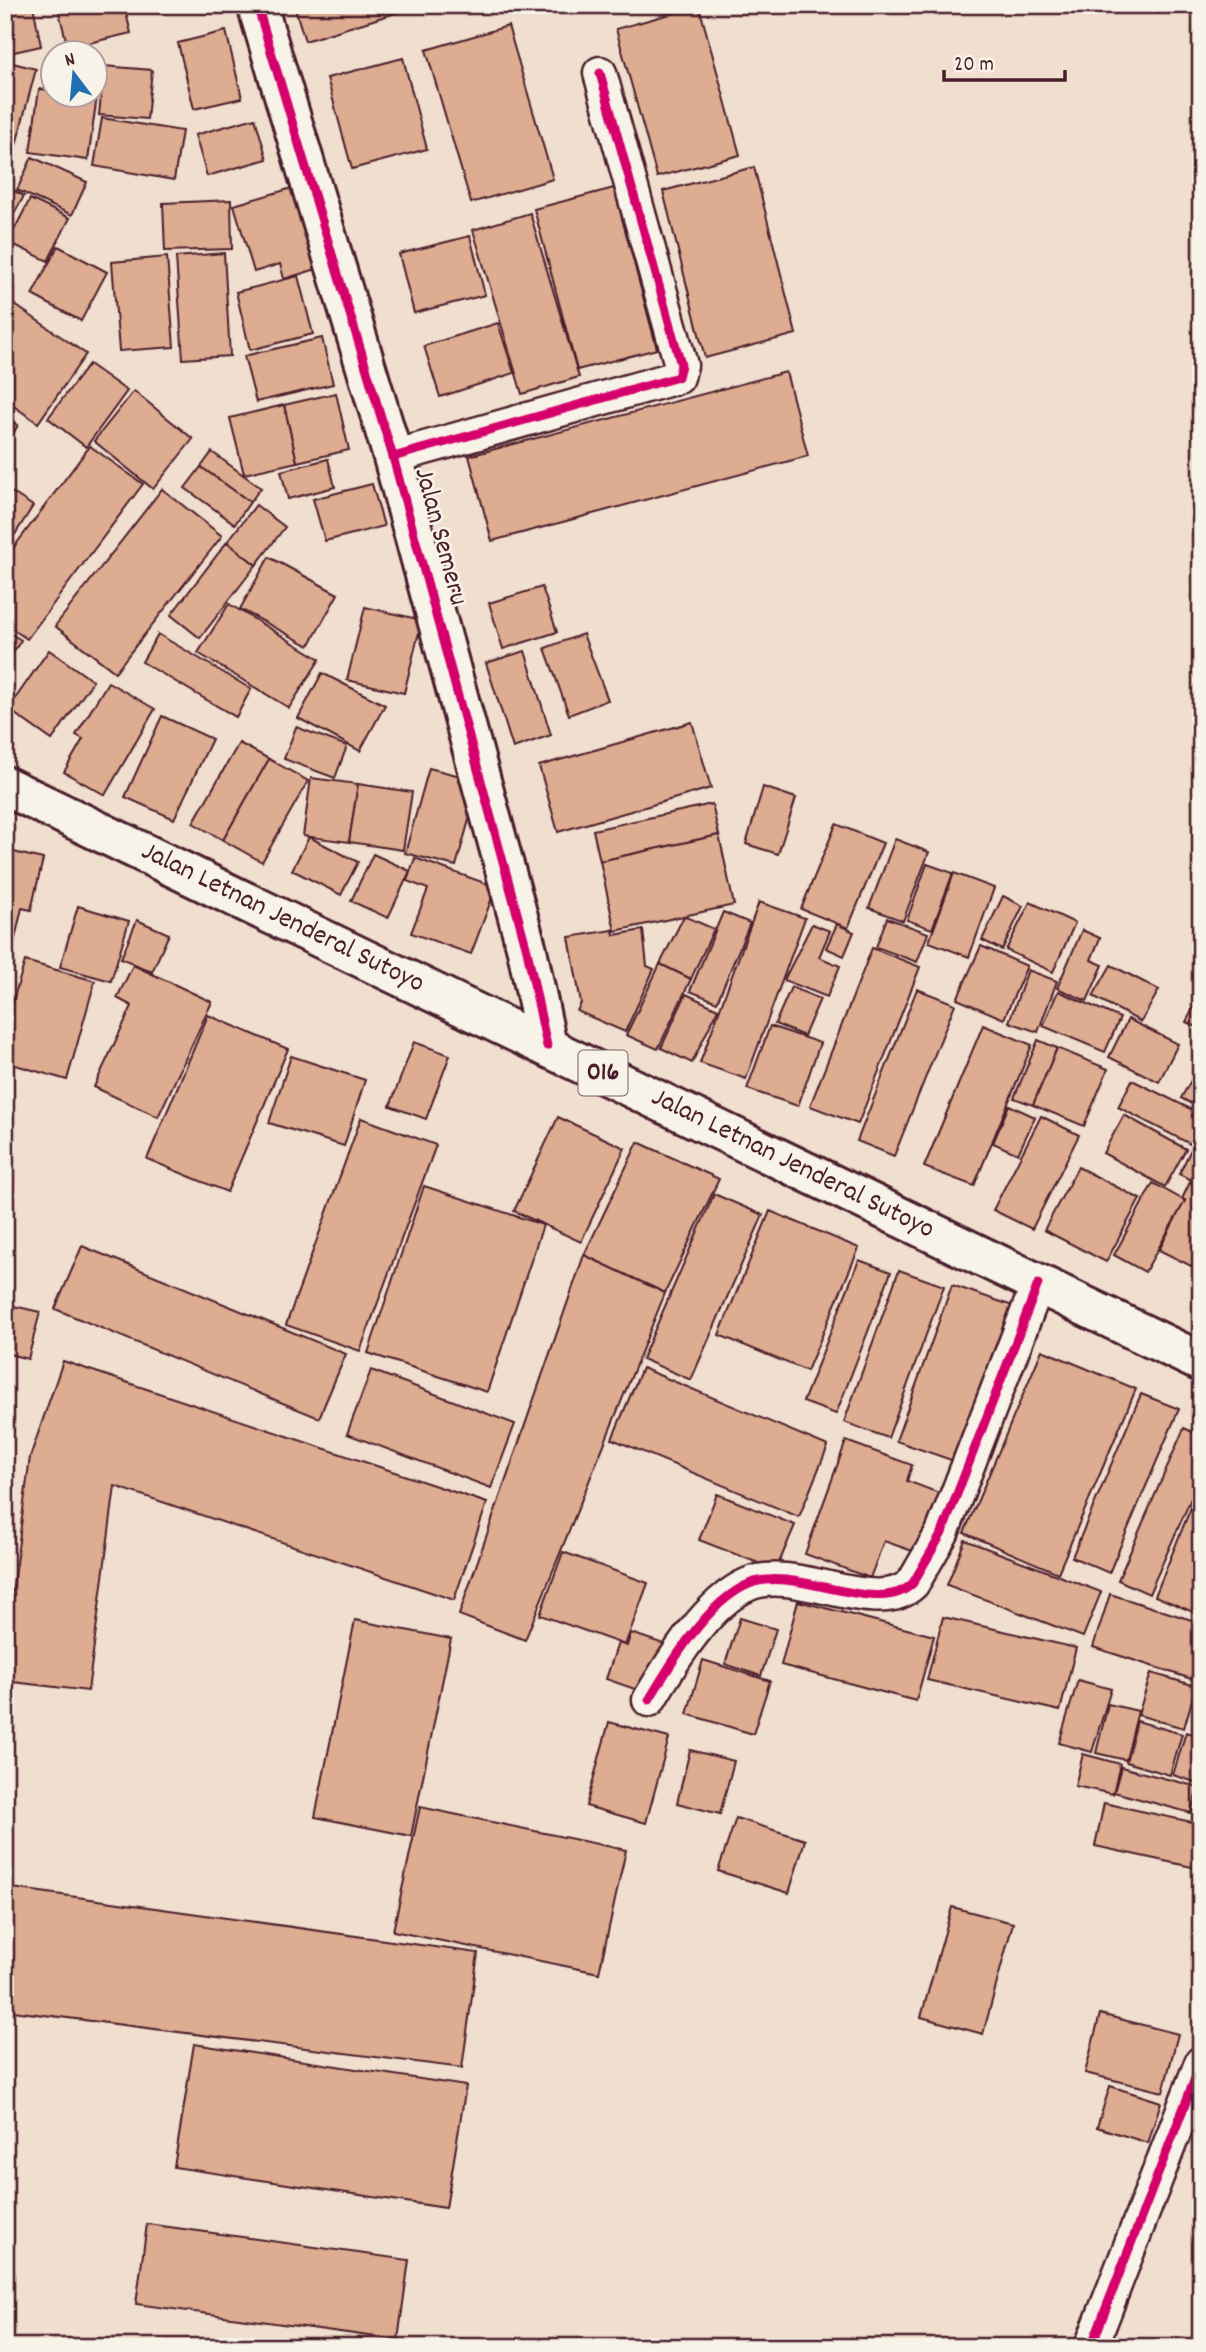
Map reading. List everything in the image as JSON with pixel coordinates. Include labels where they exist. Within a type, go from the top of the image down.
[{"type":"main road","name":"Jalan Semeru","points":[[257,5],[393,457],[517,911],[547,1046]]},
{"type":"main road","name":"Jalan Letnan Jenderal Sutoyo","points":[[5,786],[1201,1362]]},
{"type":"street","points":[[393,457],[678,377],[681,365],[600,73]]},
{"type":"street","points":[[649,1700],[676,1656],[696,1631],[721,1604],[745,1586],[776,1577],[882,1596],[907,1590],[942,1533],[1038,1284]]},
{"type":"street","points":[[1091,2347],[1201,2063]]},
{"type":"building","points":[[33,5],[39,38],[38,47],[5,54],[5,9]]},
{"type":"building","points":[[70,5],[124,5],[131,33],[108,38],[66,38],[58,8]]},
{"type":"building","points":[[294,5],[386,5],[389,15],[305,41]]},
{"type":"building","points":[[386,5],[422,5],[389,15]]},
{"type":"building","points":[[699,6],[740,155],[657,177],[616,29]]},
{"type":"building","points":[[508,26],[553,179],[471,203],[426,50]]},
{"type":"building","points":[[226,31],[242,98],[194,109],[178,43]]},
{"type":"building","points":[[403,58],[427,149],[352,169],[327,78]]},
{"type":"building","points":[[5,61],[36,69],[16,145],[5,142]]},
{"type":"building","points":[[108,66],[152,70],[147,119],[99,115],[100,108],[108,108]]},
{"type":"building","points":[[38,96],[38,108],[95,108],[88,160],[30,152]]},
{"type":"building","points":[[102,118],[182,131],[174,180],[94,166]]},
{"type":"building","points":[[255,118],[267,159],[207,176],[195,135]]},
{"type":"building","points":[[32,157],[87,182],[72,215],[17,190]]},
{"type":"building","points":[[754,167],[796,334],[705,358],[663,191]]},
{"type":"building","points":[[5,186],[24,196],[5,230]]},
{"type":"building","points":[[299,186],[323,267],[284,279],[280,264],[254,272],[234,205]]},
{"type":"building","points":[[614,188],[657,349],[577,370],[534,209]]},
{"type":"building","points":[[30,199],[70,218],[48,261],[8,242]]},
{"type":"building","points":[[231,200],[232,249],[165,251],[163,203]]},
{"type":"building","points":[[530,213],[579,377],[522,394],[473,230]]},
{"type":"building","points":[[470,236],[485,295],[414,313],[399,254]]},
{"type":"building","points":[[58,246],[107,272],[81,321],[32,295]]},
{"type":"building","points":[[224,253],[230,356],[183,359],[176,257]]},
{"type":"building","points":[[167,257],[174,347],[119,351],[112,262]]},
{"type":"building","points":[[298,276],[313,334],[250,350],[236,292]]},
{"type":"building","points":[[5,298],[86,354],[38,423],[5,400],[5,361],[8,356],[5,354]]},
{"type":"building","points":[[498,323],[514,373],[440,397],[424,346]]},
{"type":"building","points":[[322,338],[333,384],[256,402],[244,356]]},
{"type":"building","points":[[89,364],[127,391],[86,447],[48,418]]},
{"type":"building","points":[[786,372],[808,456],[492,541],[469,456]]},
{"type":"building","points":[[134,391],[193,439],[153,489],[94,441]]},
{"type":"building","points":[[336,393],[349,450],[297,462],[284,405]]},
{"type":"building","points":[[284,405],[297,462],[244,474],[230,418]]},
{"type":"building","points":[[5,418],[18,425],[5,449]]},
{"type":"building","points":[[90,446],[143,484],[27,639],[5,624],[5,559]]},
{"type":"building","points":[[212,452],[261,488],[250,502],[201,467]]},
{"type":"building","points":[[328,459],[335,487],[288,499],[281,471]]},
{"type":"building","points":[[201,467],[250,502],[235,524],[185,488]]},
{"type":"building","points":[[372,484],[384,526],[325,541],[313,499]]},
{"type":"building","points":[[5,488],[33,506],[5,550]]},
{"type":"building","points":[[162,489],[222,536],[115,672],[55,626]]},
{"type":"building","points":[[256,505],[285,527],[256,565],[227,542]]},
{"type":"building","points":[[227,542],[256,565],[200,638],[171,615]]},
{"type":"building","points":[[269,557],[338,594],[309,646],[240,609]]},
{"type":"building","points":[[542,587],[557,632],[503,649],[489,603]]},
{"type":"building","points":[[229,604],[320,659],[289,708],[198,653]]},
{"type":"building","points":[[365,607],[422,620],[404,693],[347,680]]},
{"type":"building","points":[[5,630],[21,640],[5,665]]},
{"type":"building","points":[[158,634],[251,689],[236,717],[142,662]]},
{"type":"building","points":[[583,634],[608,700],[569,715],[545,648]]},
{"type":"building","points":[[49,650],[93,681],[52,740],[8,709]]},
{"type":"building","points":[[525,651],[551,735],[513,748],[486,663]]},
{"type":"building","points":[[322,673],[385,705],[360,751],[298,718]]},
{"type":"building","points":[[108,682],[155,709],[105,795],[64,772],[83,739],[76,735]]},
{"type":"building","points":[[162,716],[212,739],[174,819],[125,797]]},
{"type":"building","points":[[692,722],[711,788],[558,832],[539,766]]},
{"type":"building","points":[[296,727],[347,746],[335,778],[284,759]]},
{"type":"building","points":[[239,743],[269,759],[223,840],[193,823]]},
{"type":"building","points":[[269,759],[308,781],[262,862],[223,840]]},
{"type":"building","points":[[429,768],[480,781],[456,866],[405,853]]},
{"type":"building","points":[[311,778],[358,784],[349,842],[303,836]]},
{"type":"building","points":[[358,784],[412,792],[403,850],[349,842]]},
{"type":"building","points":[[763,787],[796,798],[778,854],[746,844]]},
{"type":"building","points":[[712,804],[719,835],[600,861],[593,830]]},
{"type":"building","points":[[836,824],[883,843],[848,928],[801,909]]},
{"type":"building","points":[[719,835],[734,905],[615,931],[600,861]]},
{"type":"building","points":[[309,837],[358,862],[341,895],[292,870]]},
{"type":"building","points":[[895,839],[929,852],[903,921],[869,908]]},
{"type":"building","points":[[5,850],[43,859],[31,910],[22,908],[5,982]]},
{"type":"building","points":[[373,854],[410,871],[388,918],[351,901]]},
{"type":"building","points":[[415,858],[496,887],[471,954],[411,933],[428,889],[407,881]]},
{"type":"building","points":[[927,864],[953,873],[932,929],[907,920]]},
{"type":"building","points":[[954,873],[994,888],[969,957],[929,942]]},
{"type":"building","points":[[1003,896],[1023,906],[1002,950],[982,940]]},
{"type":"building","points":[[759,902],[805,918],[746,1079],[700,1063]]},
{"type":"building","points":[[1030,902],[1075,923],[1053,972],[1006,950]]},
{"type":"building","points":[[78,906],[129,921],[111,981],[60,967]]},
{"type":"building","points":[[723,912],[750,923],[717,1002],[690,991]]},
{"type":"building","points":[[684,916],[714,929],[691,979],[660,964]]},
{"type":"building","points":[[887,918],[928,933],[917,962],[876,947]]},
{"type":"building","points":[[137,920],[169,934],[152,972],[121,958]]},
{"type":"building","points":[[812,924],[830,931],[819,957],[840,966],[827,997],[784,980]]},
{"type":"building","points":[[837,924],[854,932],[844,956],[826,948]]},
{"type":"building","points":[[613,930],[614,935],[643,930],[647,966],[654,969],[625,1032],[577,1011],[581,1003],[569,937]]},
{"type":"building","points":[[1082,930],[1100,938],[1091,960],[1103,965],[1087,1001],[1057,988]]},
{"type":"building","points":[[981,946],[1027,966],[1004,1019],[957,999]]},
{"type":"building","points":[[872,948],[920,967],[858,1124],[810,1106]]},
{"type":"building","points":[[25,961],[95,981],[67,1080],[5,1062],[5,1027]]},
{"type":"building","points":[[660,964],[691,979],[658,1049],[626,1035]]},
{"type":"building","points":[[133,965],[212,1002],[158,1117],[94,1087],[132,1006],[117,998]]},
{"type":"building","points":[[1111,965],[1159,990],[1141,1022],[1093,996]]},
{"type":"building","points":[[1028,970],[1057,981],[1038,1032],[1009,1022]]},
{"type":"building","points":[[791,987],[820,999],[804,1036],[775,1024]]},
{"type":"building","points":[[917,989],[955,1004],[894,1156],[857,1141]]},
{"type":"building","points":[[1058,991],[1120,1018],[1105,1052],[1043,1026]]},
{"type":"building","points":[[686,994],[718,1009],[692,1063],[661,1048]]},
{"type":"building","points":[[1201,994],[1201,1029],[1186,1022]]},
{"type":"building","points":[[208,1015],[288,1049],[227,1192],[147,1159]]},
{"type":"building","points":[[1128,1019],[1178,1044],[1159,1082],[1109,1057]]},
{"type":"building","points":[[983,1025],[1032,1045],[974,1186],[924,1167]]},
{"type":"building","points":[[770,1026],[820,1043],[798,1106],[747,1089]]},
{"type":"building","points":[[1038,1040],[1057,1048],[1033,1105],[1014,1098]]},
{"type":"building","points":[[414,1042],[450,1055],[426,1119],[390,1106]]},
{"type":"building","points":[[1057,1048],[1108,1069],[1084,1126],[1033,1105]]},
{"type":"building","points":[[291,1056],[365,1080],[344,1146],[269,1123]]},
{"type":"building","points":[[1201,1063],[1201,1109],[1181,1098]]},
{"type":"building","points":[[1132,1080],[1201,1114],[1201,1123],[1190,1144],[1118,1107]]},
{"type":"building","points":[[1009,1105],[1035,1117],[1018,1154],[993,1143]]},
{"type":"building","points":[[1124,1115],[1186,1149],[1165,1187],[1103,1153]]},
{"type":"building","points":[[1041,1116],[1079,1135],[1032,1229],[993,1210]]},
{"type":"building","points":[[558,1117],[625,1148],[581,1242],[514,1211]]},
{"type":"building","points":[[361,1118],[436,1145],[360,1351],[286,1325]]},
{"type":"building","points":[[1201,1129],[1201,1185],[1179,1174]]},
{"type":"building","points":[[638,1142],[719,1179],[665,1293],[584,1255]]},
{"type":"building","points":[[1078,1167],[1140,1199],[1106,1262],[1044,1230]]},
{"type":"building","points":[[1190,1182],[1201,1187],[1201,1271],[1159,1250],[1185,1200],[1182,1199]]},
{"type":"building","points":[[1153,1183],[1185,1201],[1145,1272],[1114,1255]]},
{"type":"building","points":[[424,1186],[543,1225],[487,1392],[368,1353]]},
{"type":"building","points":[[714,1194],[763,1215],[691,1380],[642,1359]]},
{"type":"building","points":[[770,1211],[859,1248],[807,1371],[719,1335]]},
{"type":"building","points":[[82,1246],[346,1354],[319,1418],[55,1309]]},
{"type":"building","points":[[584,1255],[665,1293],[525,1640],[459,1615]]},
{"type":"building","points":[[859,1260],[891,1272],[836,1414],[803,1402]]},
{"type":"building","points":[[899,1270],[944,1286],[888,1438],[844,1422]]},
{"type":"building","points":[[952,1285],[1013,1306],[957,1462],[896,1441]]},
{"type":"building","points":[[5,1304],[40,1312],[28,1359],[5,1353]]},
{"type":"building","points":[[1042,1350],[1136,1389],[1058,1573],[964,1533]]},
{"type":"building","points":[[63,1361],[487,1503],[454,1600],[115,1486],[88,1691],[5,1681],[5,1647],[30,1457]]},
{"type":"building","points":[[642,1368],[828,1446],[799,1517],[612,1439]]},
{"type":"building","points":[[371,1370],[515,1424],[491,1488],[347,1434]]},
{"type":"building","points":[[1141,1394],[1179,1409],[1109,1573],[1072,1557]]},
{"type":"building","points":[[1184,1428],[1201,1436],[1201,1476],[1149,1594],[1118,1580]]},
{"type":"building","points":[[846,1441],[912,1465],[907,1481],[942,1494],[921,1554],[884,1541],[870,1578],[805,1554]]},
{"type":"building","points":[[717,1494],[795,1525],[776,1570],[699,1540]]},
{"type":"building","points":[[1196,1495],[1201,1497],[1201,1593],[1193,1612],[1155,1596]]},
{"type":"building","points":[[965,1540],[1101,1592],[1083,1637],[947,1585]]},
{"type":"building","points":[[563,1552],[648,1583],[625,1645],[540,1615]]},
{"type":"building","points":[[1110,1594],[1201,1623],[1201,1682],[1093,1647]]},
{"type":"building","points":[[798,1601],[934,1636],[916,1701],[781,1665]]},
{"type":"building","points":[[943,1617],[1076,1648],[1060,1711],[927,1680]]},
{"type":"building","points":[[740,1618],[776,1629],[761,1676],[725,1664]]},
{"type":"building","points":[[355,1620],[451,1639],[411,1836],[315,1817]]},
{"type":"building","points":[[631,1633],[667,1645],[649,1694],[606,1679],[618,1643],[627,1646]]},
{"type":"building","points":[[703,1660],[770,1681],[753,1734],[687,1714]]},
{"type":"building","points":[[1151,1673],[1196,1686],[1184,1728],[1138,1715]]},
{"type":"building","points":[[1078,1680],[1111,1689],[1092,1752],[1059,1743]]},
{"type":"building","points":[[1108,1704],[1138,1711],[1126,1760],[1096,1753]]},
{"type":"building","points":[[1137,1721],[1182,1734],[1170,1775],[1126,1762]]},
{"type":"building","points":[[609,1722],[669,1738],[646,1823],[586,1806]]},
{"type":"building","points":[[1186,1732],[1201,1736],[1201,1784],[1173,1775]]},
{"type":"building","points":[[690,1750],[734,1761],[720,1814],[677,1803]]},
{"type":"building","points":[[1083,1754],[1120,1764],[1113,1794],[1075,1786]]},
{"type":"building","points":[[1121,1767],[1198,1787],[1191,1813],[1114,1792]]},
{"type":"building","points":[[1104,1803],[1201,1824],[1201,1869],[1095,1846]]},
{"type":"building","points":[[420,1807],[626,1850],[599,1973],[393,1931]]},
{"type":"building","points":[[736,1818],[805,1840],[789,1893],[718,1871]]},
{"type":"building","points":[[5,1887],[478,1953],[462,2068],[5,2010]]},
{"type":"building","points":[[952,1907],[1013,1923],[983,2034],[921,2017]]},
{"type":"building","points":[[1100,2014],[1178,2034],[1163,2092],[1085,2073]]},
{"type":"building","points":[[194,2044],[466,2086],[446,2208],[174,2167]]},
{"type":"building","points":[[1110,2086],[1161,2102],[1148,2143],[1097,2127]]},
{"type":"building","points":[[147,2224],[409,2260],[398,2340],[136,2304]]},
{"type":"cycle path","points":[[257,5],[393,457],[527,950],[547,1046]]},
{"type":"cycle path","points":[[393,457],[678,377],[681,365],[600,73]]},
{"type":"cycle path","points":[[649,1700],[679,1652],[705,1618],[734,1592],[749,1584],[768,1580],[790,1580],[879,1596],[898,1593],[913,1583],[942,1533],[1038,1284]]},
{"type":"cycle path","points":[[1091,2347],[1201,2063]]}]
